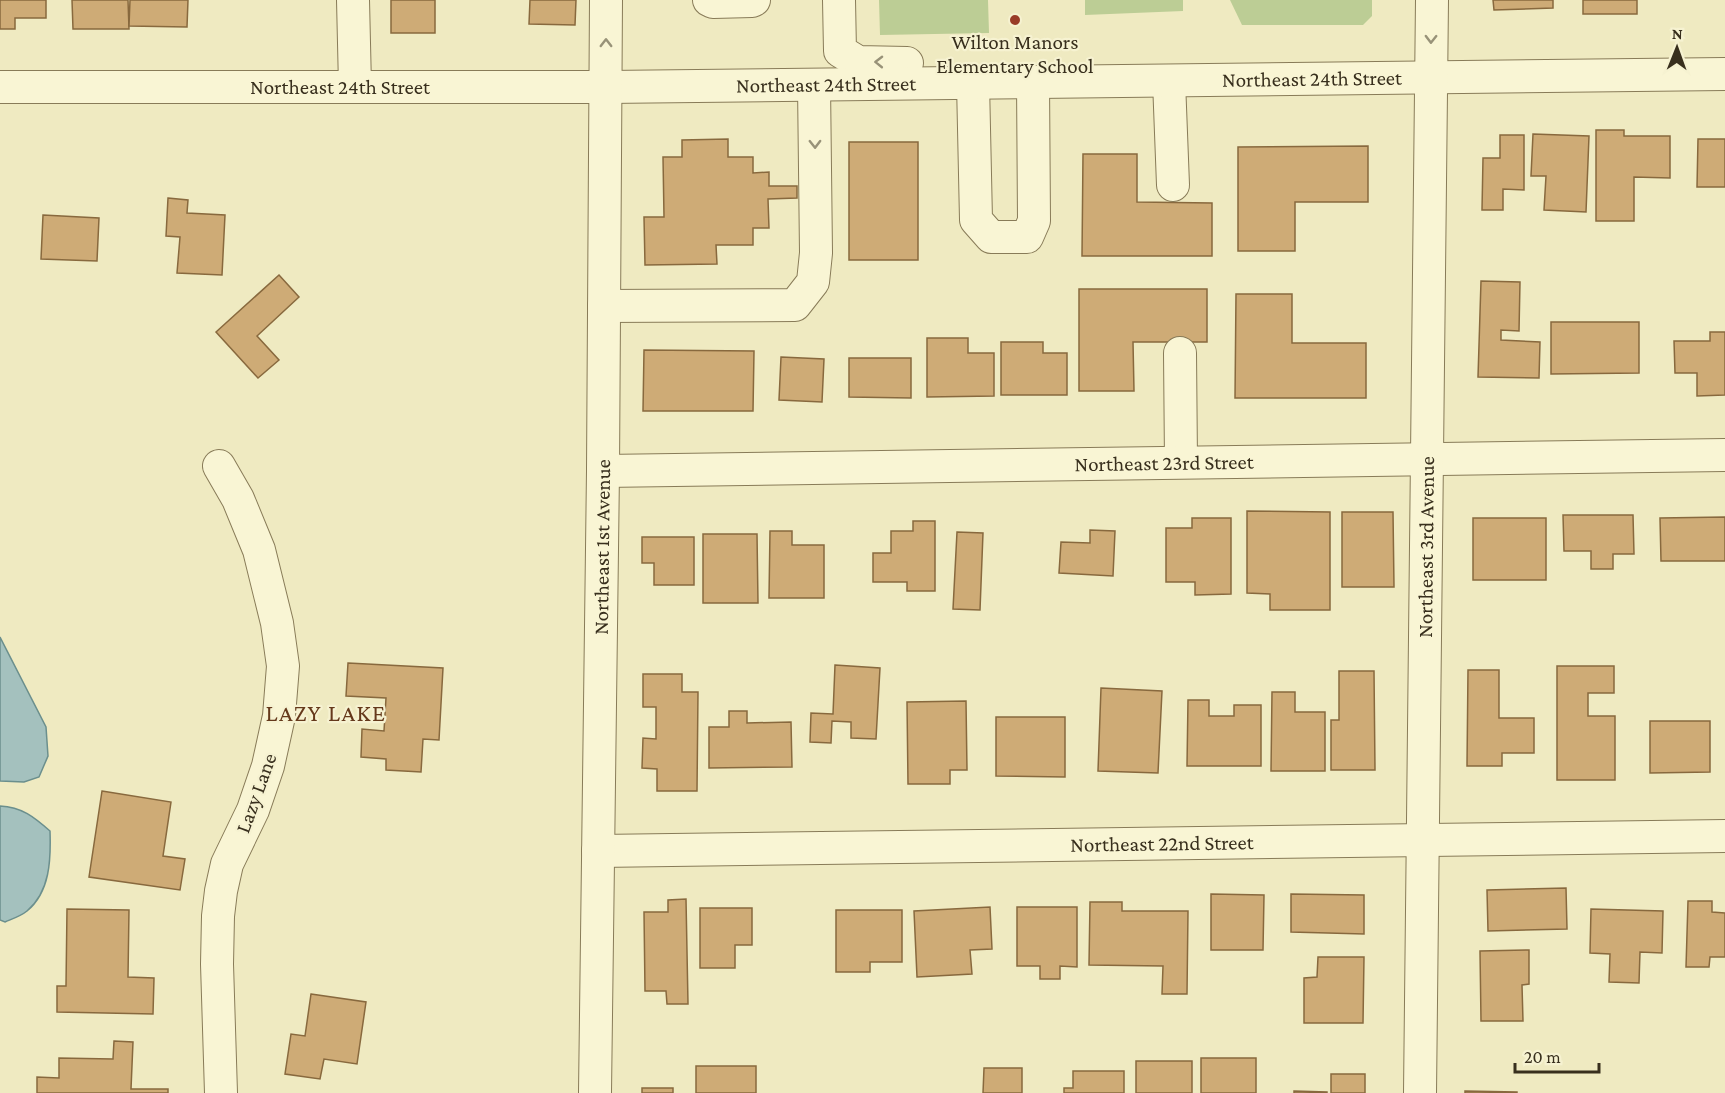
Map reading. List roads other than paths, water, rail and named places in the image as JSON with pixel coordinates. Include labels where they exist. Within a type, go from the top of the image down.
[{"type":"street","points":[[353,0],[355,86]]},
{"type":"street","name":"Northeast 1st Avenue","points":[[596,1093],[606,0]]},
{"type":"street","points":[[709,0],[713,2],[754,0]]},
{"type":"street","points":[[839,0],[840,51],[858,62],[917,63],[918,84]]},
{"type":"street","name":"Northeast 3rd Avenue","points":[[1420,1093],[1432,0]]},
{"type":"street","name":"Northeast 24th Street","points":[[0,87],[607,87],[1725,74]]},
{"type":"street","points":[[1169,81],[1173,185]]},
{"type":"street","points":[[973,83],[976,220],[991,237],[1027,237],[1034,220],[1033,82]]},
{"type":"street","points":[[604,306],[795,305],[813,282],[816,253],[814,85]]},
{"type":"street","points":[[1180,353],[1181,462]]},
{"type":"street","name":"Northeast 23rd Street","points":[[603,471],[1725,455]]},
{"type":"street","name":"Lazy Lane","points":[[219,466],[238,499],[259,550],[277,623],[283,666],[279,716],[268,766],[254,810],[228,864],[221,891],[217,964],[221,1093]]},
{"type":"street","name":"Northeast 22nd Street","points":[[598,851],[1725,836]]},
{"type":"water","points":[[0,637],[46,727],[48,756],[39,777],[24,782],[0,781]]},
{"type":"water","points":[[0,806],[15,808],[27,814],[50,831],[48,875],[45,885],[35,903],[27,911],[5,922],[0,920]]},
{"type":"place","name":"Wilton Manors Elementary School","points":[[1015,20]]},
{"type":"district","name":"LAZY LAKE","points":[[326,712]]}]
